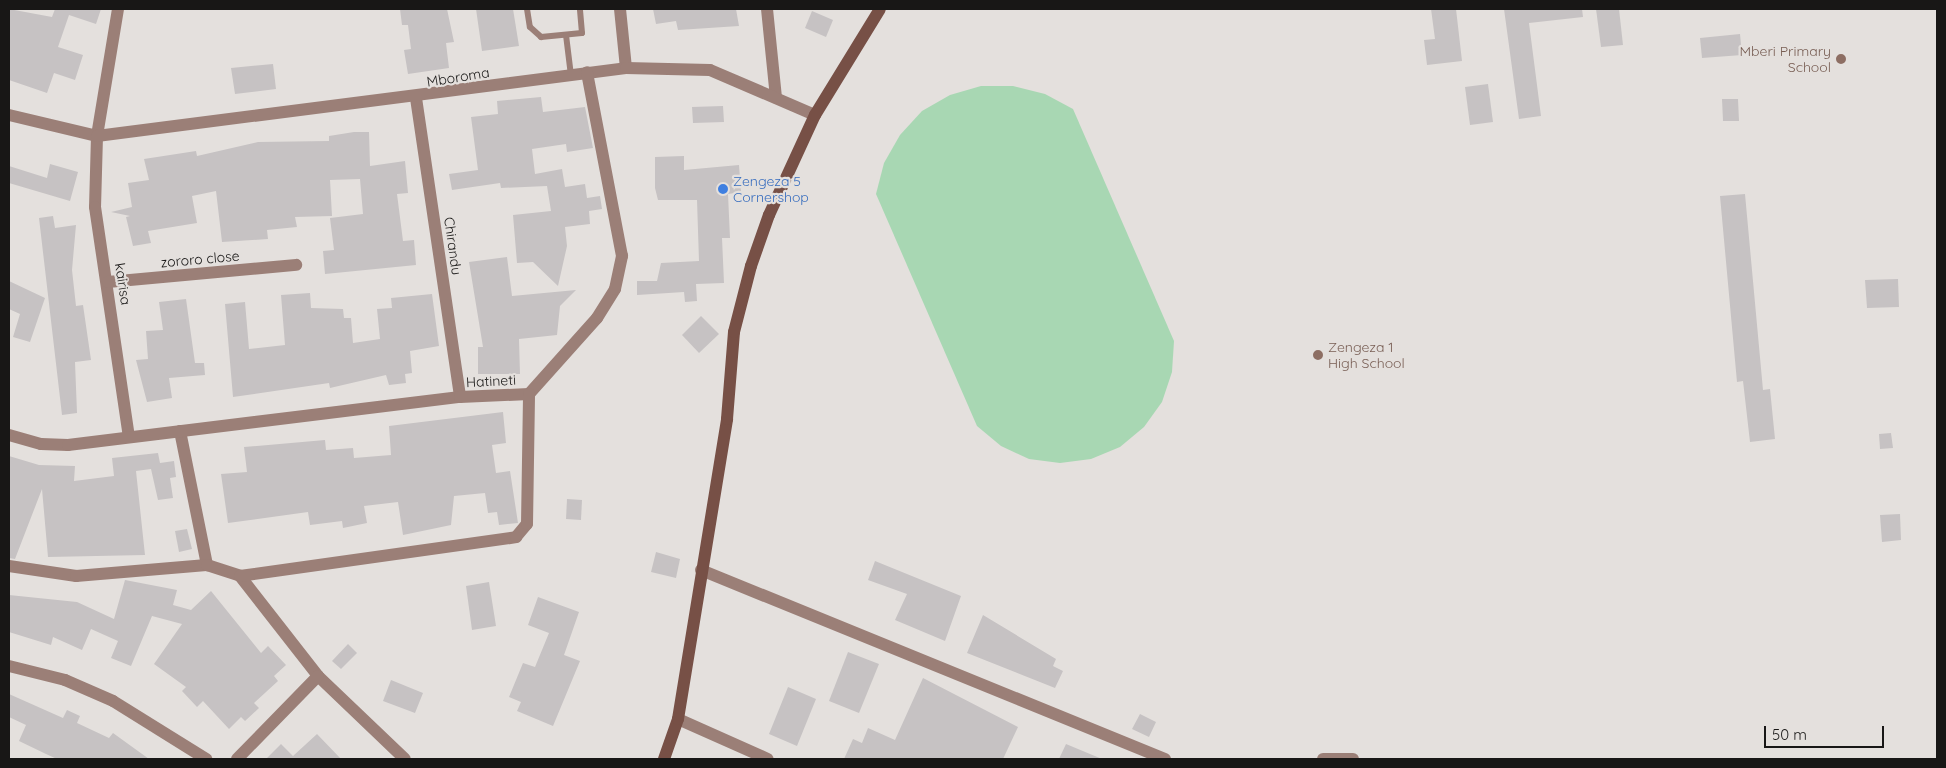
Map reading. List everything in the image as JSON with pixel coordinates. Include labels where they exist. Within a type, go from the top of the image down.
[{"type":"street","name":"kairisa","points":[[118,9],[98,136],[95,207],[108,282],[129,437]]},
{"type":"street","points":[[620,9],[626,68]]},
{"type":"street","points":[[767,9],[776,98]]},
{"type":"street","points":[[664,759],[678,719],[701,570],[728,419],[734,332],[769,215],[815,115],[880,9]]},
{"type":"street","name":"Mboroma","points":[[98,136],[318,106],[416,98],[571,74],[626,68],[710,70],[815,115]]},
{"type":"street","name":"Hatineti","points":[[9,435],[41,444],[129,437],[460,397],[529,394],[597,318],[615,289],[622,256],[587,72]]},
{"type":"street","name":"Chirandu","points":[[416,98],[460,397]]},
{"type":"street","points":[[9,115],[98,136]]},
{"type":"street","name":"zororo close","points":[[108,282],[296,265]]},
{"type":"street","points":[[9,566],[76,576],[207,565],[240,576],[516,536],[527,524],[529,394]]},
{"type":"street","points":[[180,431],[207,565]]},
{"type":"street","points":[[701,570],[1165,759]]},
{"type":"street","points":[[240,576],[318,676],[405,759]]},
{"type":"street","points":[[9,666],[65,680],[113,701],[206,759]]},
{"type":"street","points":[[237,759],[318,676]]},
{"type":"street","points":[[678,719],[768,759]]},
{"type":"street","points":[[1323,759],[1353,759]]},
{"type":"lane","points":[[527,9],[530,27],[541,37],[582,33],[580,9]]},
{"type":"lane","points":[[566,35],[571,74]]},
{"type":"green space","points":[[981,86],[1013,86],[1045,94],[1073,109],[1174,341],[1172,372],[1162,402],[1144,427],[1120,447],[1091,459],[1060,463],[1029,459],[1001,446],[977,426],[876,194],[884,163],[900,135],[922,111],[950,95]]},
{"type":"building","points":[[9,9],[52,17],[55,9],[101,9],[96,24],[69,15],[58,47],[83,55],[75,80],[54,73],[47,93],[9,80]]},
{"type":"building","points":[[400,9],[447,9],[454,42],[446,43],[449,68],[408,74],[404,50],[411,49],[408,25],[402,25]]},
{"type":"building","points":[[476,9],[513,9],[519,46],[482,51]]},
{"type":"building","points":[[653,9],[736,9],[739,26],[678,30],[676,21],[656,24]]},
{"type":"building","points":[[1431,9],[1456,9],[1462,61],[1427,65],[1424,40],[1435,39]]},
{"type":"building","points":[[1504,9],[1582,9],[1583,17],[1529,23],[1541,116],[1519,119]]},
{"type":"building","points":[[1596,9],[1619,9],[1623,45],[1601,47]]},
{"type":"building","points":[[812,11],[833,20],[826,37],[805,28]]},
{"type":"building","points":[[1740,34],[1742,55],[1702,58],[1700,38]]},
{"type":"building","points":[[273,64],[276,89],[235,94],[231,68]]},
{"type":"building","points":[[1488,84],[1493,122],[1470,125],[1465,87]]},
{"type":"building","points":[[541,97],[543,112],[585,107],[593,148],[567,152],[566,144],[532,149],[535,174],[562,169],[565,187],[585,184],[587,198],[600,196],[602,209],[589,211],[590,224],[565,227],[567,246],[558,286],[533,262],[517,263],[513,215],[551,211],[547,186],[501,188],[500,183],[452,190],[449,174],[478,170],[471,117],[498,114],[497,101]]},
{"type":"building","points":[[1722,99],[1738,99],[1739,121],[1723,121]]},
{"type":"building","points":[[723,106],[724,122],[693,123],[692,107]]},
{"type":"building","points":[[369,132],[370,166],[405,161],[408,193],[397,194],[403,241],[414,240],[416,265],[325,274],[323,251],[334,250],[330,218],[363,214],[360,179],[330,180],[332,216],[295,217],[297,227],[267,230],[268,239],[222,242],[216,191],[192,196],[197,223],[148,231],[151,243],[133,246],[126,217],[130,216],[111,212],[132,207],[128,183],[149,180],[144,159],[196,151],[197,156],[258,142],[329,141],[329,136]]},
{"type":"building","points":[[684,156],[684,170],[739,165],[741,192],[728,194],[730,238],[722,238],[724,283],[696,284],[697,301],[685,302],[684,292],[637,295],[637,281],[657,281],[661,263],[699,261],[697,200],[658,200],[655,188],[655,157]]},
{"type":"building","points":[[50,164],[78,172],[70,201],[9,183],[9,166],[47,178]]},
{"type":"building","points":[[1745,194],[1763,390],[1770,389],[1775,439],[1750,442],[1743,381],[1737,382],[1720,196]]},
{"type":"building","points":[[53,216],[55,228],[76,225],[72,270],[76,306],[83,305],[91,360],[75,362],[77,413],[62,415],[39,218]]},
{"type":"building","points":[[507,257],[512,296],[576,290],[560,306],[557,335],[519,339],[520,374],[478,374],[478,347],[483,347],[469,262]]},
{"type":"building","points":[[1898,279],[1899,307],[1867,308],[1865,280]]},
{"type":"building","points":[[9,281],[45,298],[30,342],[13,337],[20,314],[9,309]]},
{"type":"building","points":[[310,293],[311,308],[343,309],[344,318],[351,318],[353,343],[380,339],[377,309],[392,308],[391,298],[432,294],[439,346],[410,351],[412,373],[405,374],[406,383],[389,385],[386,375],[330,388],[329,383],[233,397],[225,304],[245,302],[249,349],[285,345],[281,295]]},
{"type":"building","points":[[186,299],[195,363],[204,363],[205,375],[169,378],[172,398],[147,402],[136,360],[148,359],[146,331],[163,330],[159,302]]},
{"type":"building","points":[[701,316],[719,334],[699,353],[682,335]]},
{"type":"building","points":[[503,412],[506,443],[492,445],[496,473],[510,471],[518,523],[499,525],[497,512],[488,513],[485,493],[454,496],[451,525],[403,535],[398,502],[364,506],[367,523],[343,528],[342,521],[310,525],[308,512],[228,523],[221,474],[247,472],[244,447],[325,440],[326,450],[353,448],[354,458],[391,455],[389,426]]},
{"type":"building","points":[[1891,433],[1893,448],[1880,449],[1879,434]]},
{"type":"building","points":[[158,453],[160,463],[174,461],[176,477],[170,478],[173,498],[158,500],[151,469],[136,471],[145,555],[48,557],[42,489],[15,559],[9,558],[9,456],[39,465],[75,466],[74,481],[114,476],[112,458]]},
{"type":"building","points":[[567,499],[582,500],[581,520],[566,519]]},
{"type":"building","points":[[1900,514],[1901,540],[1882,542],[1880,515]]},
{"type":"building","points":[[187,529],[192,549],[179,552],[175,531]]},
{"type":"building","points":[[656,552],[680,559],[676,578],[651,572]]},
{"type":"building","points":[[875,561],[961,596],[945,641],[895,620],[907,594],[868,580]]},
{"type":"building","points":[[125,580],[177,590],[173,605],[191,610],[211,591],[261,653],[268,646],[286,665],[274,676],[278,681],[254,703],[259,708],[245,721],[241,717],[229,729],[203,701],[197,707],[182,691],[186,687],[154,664],[182,624],[152,616],[131,666],[111,658],[118,641],[91,629],[82,650],[53,637],[51,645],[9,632],[9,595],[77,602],[114,619]]},
{"type":"building","points":[[489,582],[496,626],[472,630],[466,586]]},
{"type":"building","points":[[538,597],[579,612],[564,655],[580,661],[553,726],[517,711],[521,702],[509,697],[523,663],[535,667],[549,633],[528,625]]},
{"type":"building","points":[[983,615],[1056,659],[1053,666],[1063,671],[1055,688],[967,653]]},
{"type":"building","points":[[348,644],[357,653],[341,669],[332,661]]},
{"type":"building","points":[[848,652],[879,664],[859,713],[829,701]]},
{"type":"building","points":[[923,678],[1018,727],[1003,759],[844,759],[853,739],[862,743],[868,728],[895,740]]},
{"type":"building","points":[[391,680],[423,693],[415,713],[383,701]]},
{"type":"building","points":[[788,687],[816,699],[797,746],[769,734]]},
{"type":"building","points":[[9,694],[63,718],[67,710],[80,716],[77,723],[109,738],[113,733],[149,759],[57,759],[46,754],[19,741],[26,725],[9,717]]},
{"type":"building","points":[[1140,714],[1156,722],[1149,737],[1132,729]]},
{"type":"building","points":[[317,734],[341,759],[266,759],[281,744],[293,756]]},
{"type":"building","points":[[1066,744],[1102,759],[1059,759]]},
{"type":"place","name":"Mberi Primary School","points":[[1841,59]]},
{"type":"place","name":"Zengeza 5 Cornershop","points":[[723,189]]},
{"type":"place","name":"Zengeza 1 High School","points":[[1318,355]]}]
